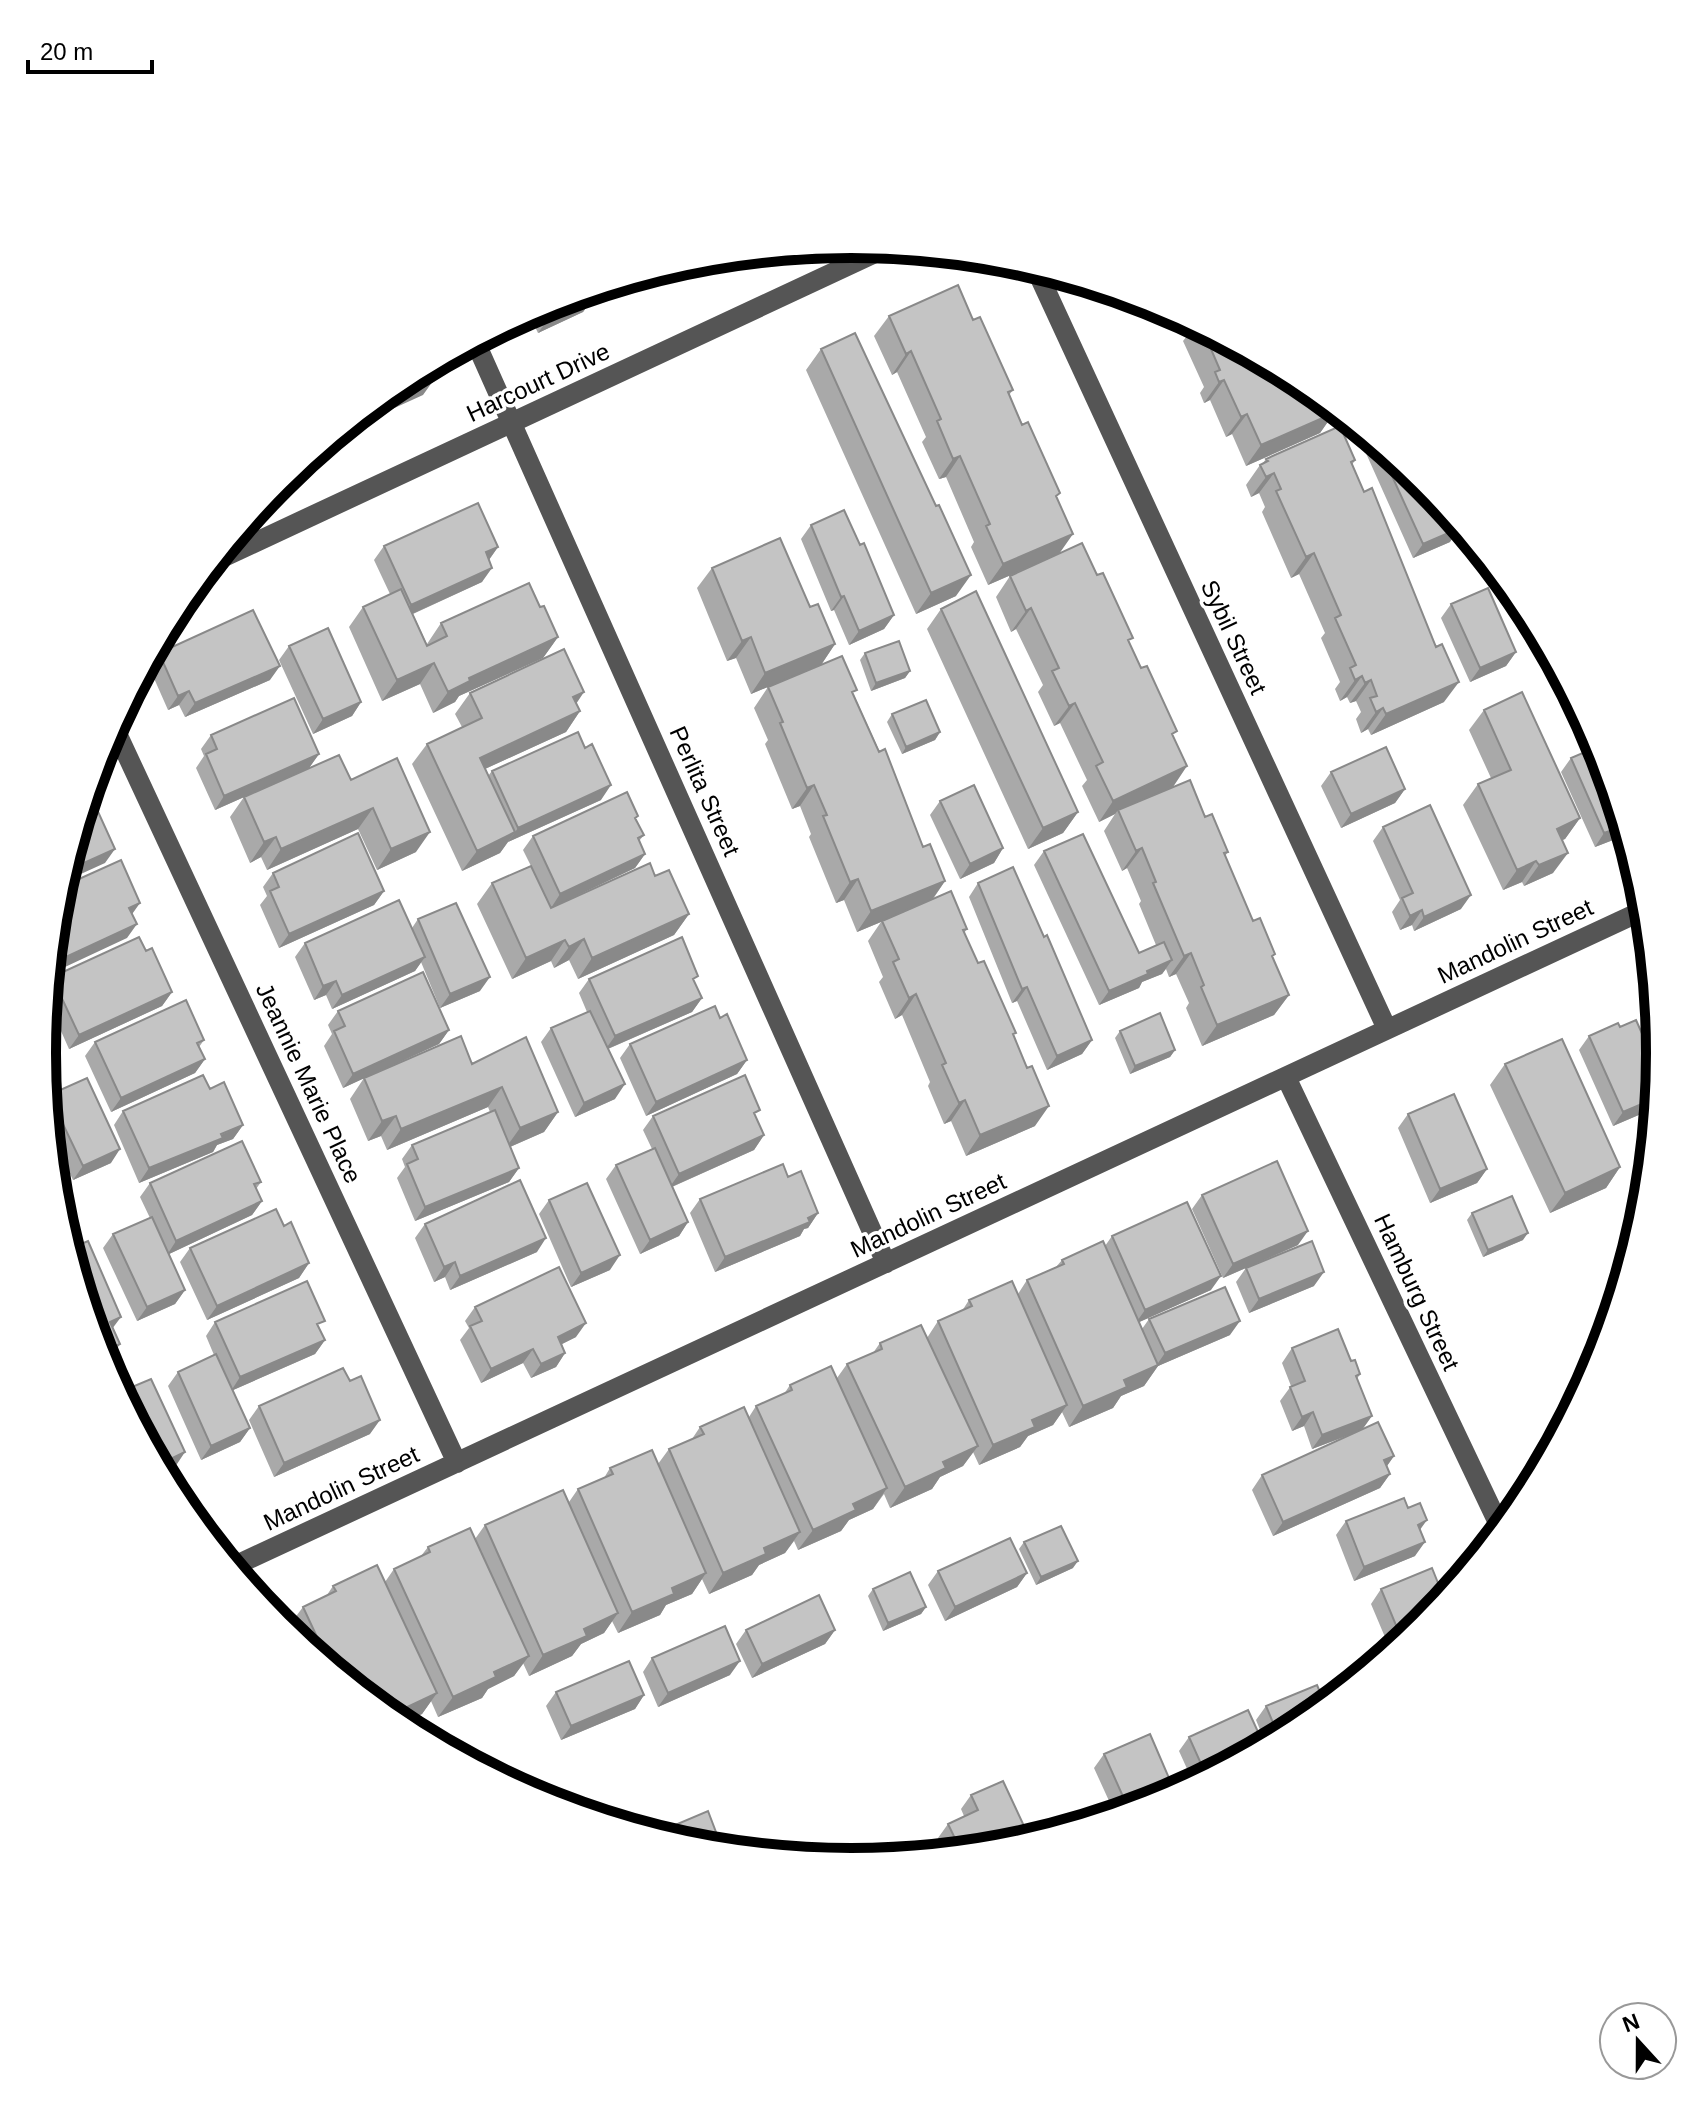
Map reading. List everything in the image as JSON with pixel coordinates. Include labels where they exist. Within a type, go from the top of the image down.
[{"type":"street","name":"Harcourt Drive","points":[[233,553],[864,258]]},
{"type":"street","name":"Sybil Street","points":[[1042,281],[1387,1029]]},
{"type":"street","name":"Perlita Street","points":[[479,350],[886,1263]]},
{"type":"street","name":"Jeannie Marie Place","points":[[120,741],[457,1463]]},
{"type":"street","name":"Mandolin Street","points":[[241,1563],[1634,915]]},
{"type":"street","name":"Hamburg Street","points":[[1286,1077],[1495,1517]]},
{"type":"building","points":[[958,285],[973,320],[980,317],[1013,390],[1008,392],[1022,425],[1028,422],[1060,493],[1056,496],[1073,534],[1003,564],[986,526],[990,524],[960,456],[953,459],[937,421],[941,419],[911,351],[906,354],[889,316]]},
{"type":"building","points":[[855,333],[971,575],[931,593],[821,349]]},
{"type":"building","points":[[1208,342],[1293,391],[1327,416],[1261,445],[1247,414],[1241,417],[1224,380],[1219,382],[1215,372],[1220,370]]},
{"type":"building","points":[[432,377],[433,381],[407,393]]},
{"type":"building","points":[[1340,426],[1355,460],[1351,462],[1364,492],[1372,488],[1436,647],[1442,644],[1459,682],[1386,714],[1383,708],[1376,712],[1370,698],[1377,696],[1371,680],[1365,683],[1362,676],[1355,680],[1350,668],[1356,665],[1335,618],[1341,615],[1314,553],[1306,557],[1276,491],[1281,489],[1274,473],[1266,477],[1260,465],[1268,461],[1266,459]]},
{"type":"building","points":[[1388,467],[1452,532],[1423,544]]},
{"type":"building","points":[[478,503],[498,547],[486,552],[492,568],[411,605],[384,546]]},
{"type":"building","points":[[844,510],[860,545],[864,543],[894,615],[859,631],[811,525]]},
{"type":"building","points":[[780,538],[810,607],[818,604],[835,644],[765,673],[751,637],[742,641],[712,568]]},
{"type":"building","points":[[1082,543],[1097,575],[1103,573],[1133,638],[1128,640],[1141,668],[1147,666],[1177,731],[1172,734],[1187,766],[1113,801],[1096,766],[1103,762],[1075,703],[1069,706],[1052,671],[1059,668],[1031,608],[1026,611],[1010,576]]},
{"type":"building","points":[[529,583],[558,637],[469,678],[470,681],[448,692],[434,663],[397,680],[363,607],[401,589],[427,646],[447,636],[441,623]]},
{"type":"building","points":[[1488,588],[1516,652],[1480,668],[1451,604]]},
{"type":"building","points":[[976,591],[1078,812],[1043,828],[941,609]]},
{"type":"building","points":[[253,610],[280,666],[195,703],[189,691],[178,696],[161,658],[166,650]]},
{"type":"building","points":[[328,628],[361,702],[323,719],[289,646]]},
{"type":"building","points":[[899,641],[910,671],[876,683],[865,653]]},
{"type":"building","points":[[564,649],[584,692],[573,697],[580,711],[480,758],[515,832],[477,851],[427,744],[482,718],[470,693]]},
{"type":"building","points":[[842,656],[857,690],[852,692],[879,752],[885,749],[923,847],[930,844],[945,881],[871,911],[858,879],[850,882],[823,816],[827,815],[814,785],[807,788],[768,687]]},
{"type":"building","points":[[1522,692],[1580,818],[1557,829],[1568,853],[1539,865],[1536,861],[1517,870],[1478,784],[1511,770],[1484,710]]},
{"type":"building","points":[[294,698],[319,754],[224,796],[206,754],[217,749],[211,735]]},
{"type":"building","points":[[926,700],[940,732],[906,747],[892,714]]},
{"type":"building","points":[[578,732],[585,748],[592,744],[611,785],[518,828],[492,771]]},
{"type":"building","points":[[1386,747],[1405,789],[1351,814],[1331,772]]},
{"type":"building","points":[[1586,751],[1614,830],[1604,833],[1571,758]]},
{"type":"building","points":[[339,755],[351,780],[397,758],[430,832],[391,849],[373,808],[281,849],[276,837],[264,842],[244,797]]},
{"type":"building","points":[[1190,780],[1205,817],[1212,814],[1228,852],[1224,853],[1253,921],[1260,918],[1289,995],[1217,1025],[1191,953],[1184,956],[1153,883],[1156,882],[1142,848],[1136,851],[1118,810]]},
{"type":"building","points":[[974,785],[1003,848],[970,864],[940,801]]},
{"type":"building","points":[[627,792],[644,835],[638,838],[645,854],[560,894],[533,836]]},
{"type":"building","points":[[1430,805],[1471,895],[1424,917],[1422,910],[1410,916],[1402,898],[1413,893],[1383,827]]},
{"type":"building","points":[[95,806],[115,849],[79,865]]},
{"type":"building","points":[[358,833],[384,891],[289,934],[270,891],[279,887],[273,873]]},
{"type":"building","points":[[1083,834],[1139,953],[1164,942],[1172,960],[1109,991],[1044,851]]},
{"type":"building","points":[[121,860],[140,903],[129,908],[137,924],[62,959],[71,897],[75,881]]},
{"type":"building","points":[[650,863],[655,876],[669,870],[689,914],[592,958],[584,939],[569,947],[565,940],[526,958],[492,883],[531,866],[551,908]]},
{"type":"building","points":[[1013,867],[1044,937],[1047,935],[1092,1040],[1057,1056],[1027,987],[1022,989],[978,883]]},
{"type":"building","points":[[951,891],[967,929],[963,930],[978,963],[984,961],[1016,1033],[1013,1034],[1027,1068],[1032,1066],[1049,1106],[980,1135],[965,1100],[959,1103],[942,1065],[946,1063],[916,994],[909,998],[893,962],[899,959],[882,921]]},
{"type":"building","points":[[399,900],[425,957],[342,995],[336,981],[323,986],[305,943]]},
{"type":"building","points":[[456,903],[490,977],[450,994],[418,919]]},
{"type":"building","points":[[139,937],[146,951],[152,948],[172,992],[79,1035],[59,992],[61,973]]},
{"type":"building","points":[[682,937],[698,976],[693,979],[702,998],[615,1036],[589,979]]},
{"type":"building","points":[[423,972],[449,1030],[353,1074],[334,1031],[345,1026],[338,1011]]},
{"type":"building","points":[[186,1000],[204,1040],[197,1043],[205,1059],[121,1098],[95,1042]]},
{"type":"building","points":[[715,1006],[720,1018],[727,1014],[747,1060],[656,1102],[630,1044]]},
{"type":"building","points":[[590,1011],[625,1084],[584,1103],[551,1028]]},
{"type":"building","points":[[1160,1013],[1175,1050],[1135,1066],[1120,1031]]},
{"type":"building","points":[[1636,1020],[1646,1042],[1646,1052],[1644,1103],[1623,1112],[1589,1036],[1618,1023],[1620,1027]]},
{"type":"building","points":[[461,1036],[472,1064],[526,1037],[558,1112],[520,1128],[502,1087],[401,1129],[396,1116],[382,1121],[364,1078]]},
{"type":"building","points":[[1562,1039],[1620,1167],[1565,1193],[1505,1064]]},
{"type":"building","points":[[203,1075],[210,1089],[224,1082],[243,1125],[221,1134],[223,1138],[149,1168],[123,1111]]},
{"type":"building","points":[[745,1075],[760,1110],[754,1113],[764,1135],[679,1174],[653,1116]]},
{"type":"building","points":[[87,1078],[120,1149],[83,1166],[59,1116],[58,1091]]},
{"type":"building","points":[[1454,1094],[1487,1169],[1440,1189],[1408,1114]]},
{"type":"building","points":[[495,1110],[519,1168],[425,1207],[407,1164],[418,1159],[412,1145]]},
{"type":"building","points":[[242,1141],[261,1182],[254,1184],[262,1201],[176,1241],[150,1183]]},
{"type":"building","points":[[655,1148],[688,1222],[650,1240],[616,1165]]},
{"type":"building","points":[[1277,1161],[1308,1231],[1233,1264],[1202,1195]]},
{"type":"building","points":[[783,1164],[788,1177],[801,1171],[818,1213],[808,1218],[810,1222],[725,1257],[700,1199]]},
{"type":"building","points":[[520,1180],[546,1238],[460,1276],[455,1262],[444,1267],[425,1224]]},
{"type":"building","points":[[587,1183],[620,1255],[581,1273],[549,1200]]},
{"type":"building","points":[[1512,1196],[1528,1233],[1488,1250],[1472,1213]]},
{"type":"building","points":[[1187,1202],[1221,1276],[1145,1310],[1112,1236]]},
{"type":"building","points":[[276,1209],[284,1226],[291,1222],[309,1263],[217,1306],[190,1248]]},
{"type":"building","points":[[152,1217],[185,1290],[147,1307],[113,1234]]},
{"type":"building","points":[[88,1241],[121,1317],[110,1322],[120,1344],[113,1347],[98,1308],[80,1244]]},
{"type":"building","points":[[1103,1241],[1158,1365],[1124,1380],[1127,1387],[1083,1406],[1027,1280],[1064,1264],[1062,1260]]},
{"type":"building","points":[[1312,1241],[1324,1272],[1259,1299],[1246,1268]]},
{"type":"building","points":[[559,1267],[586,1323],[558,1337],[565,1353],[541,1364],[533,1349],[491,1369],[470,1326],[482,1321],[475,1307]]},
{"type":"building","points":[[307,1281],[325,1321],[317,1324],[325,1340],[240,1377],[215,1322]]},
{"type":"building","points":[[1012,1281],[1067,1405],[1032,1420],[1035,1427],[993,1445],[938,1321],[972,1306],[969,1300]]},
{"type":"building","points":[[1225,1287],[1240,1321],[1165,1353],[1149,1319]]},
{"type":"building","points":[[921,1325],[978,1446],[943,1462],[946,1468],[905,1487],[847,1364],[882,1349],[880,1343]]},
{"type":"building","points":[[1338,1329],[1351,1361],[1355,1360],[1360,1374],[1356,1376],[1372,1416],[1322,1435],[1313,1412],[1302,1417],[1290,1387],[1305,1381],[1292,1348]]},
{"type":"building","points":[[216,1354],[250,1428],[211,1446],[178,1372]]},
{"type":"building","points":[[831,1366],[887,1488],[853,1504],[856,1510],[813,1530],[756,1406],[792,1390],[790,1385]]},
{"type":"building","points":[[343,1368],[350,1381],[361,1376],[380,1420],[284,1463],[259,1406]]},
{"type":"building","points":[[151,1379],[185,1452],[169,1460],[131,1388]]},
{"type":"building","points":[[744,1407],[800,1532],[764,1548],[766,1554],[723,1573],[669,1449],[704,1434],[700,1427]]},
{"type":"building","points":[[1378,1422],[1394,1456],[1384,1460],[1390,1474],[1283,1522],[1262,1475]]},
{"type":"building","points":[[652,1450],[706,1573],[672,1588],[674,1594],[632,1612],[578,1489],[613,1474],[610,1468]]},
{"type":"building","points":[[563,1490],[618,1613],[584,1629],[587,1636],[543,1655],[485,1525]]},
{"type":"building","points":[[1404,1498],[1408,1508],[1420,1503],[1427,1520],[1418,1525],[1425,1542],[1364,1567],[1346,1521]]},
{"type":"building","points":[[1061,1526],[1078,1561],[1041,1577],[1024,1542]]},
{"type":"building","points":[[470,1528],[529,1656],[494,1672],[496,1677],[453,1697],[394,1569],[430,1552],[428,1547]]},
{"type":"building","points":[[1010,1538],[1027,1573],[955,1607],[938,1571]]},
{"type":"building","points":[[377,1565],[437,1693],[403,1710],[320,1644],[303,1607],[336,1591],[333,1586]]},
{"type":"building","points":[[1432,1568],[1440,1587],[1398,1629],[1381,1589]]},
{"type":"building","points":[[910,1572],[926,1607],[888,1623],[873,1589]]},
{"type":"building","points":[[819,1595],[835,1630],[762,1664],[746,1630]]},
{"type":"building","points":[[725,1626],[740,1661],[668,1693],[652,1658]]},
{"type":"building","points":[[629,1661],[644,1695],[571,1726],[556,1692]]},
{"type":"building","points":[[1317,1685],[1321,1694],[1274,1725],[1266,1706]]},
{"type":"building","points":[[1248,1710],[1259,1734],[1202,1766],[1189,1737]]},
{"type":"building","points":[[1150,1734],[1170,1780],[1124,1799],[1104,1754]]},
{"type":"building","points":[[1003,1781],[1025,1828],[956,1841],[948,1824],[978,1810],[971,1795]]},
{"type":"building","points":[[708,1811],[717,1836],[676,1827],[675,1825]]}]
